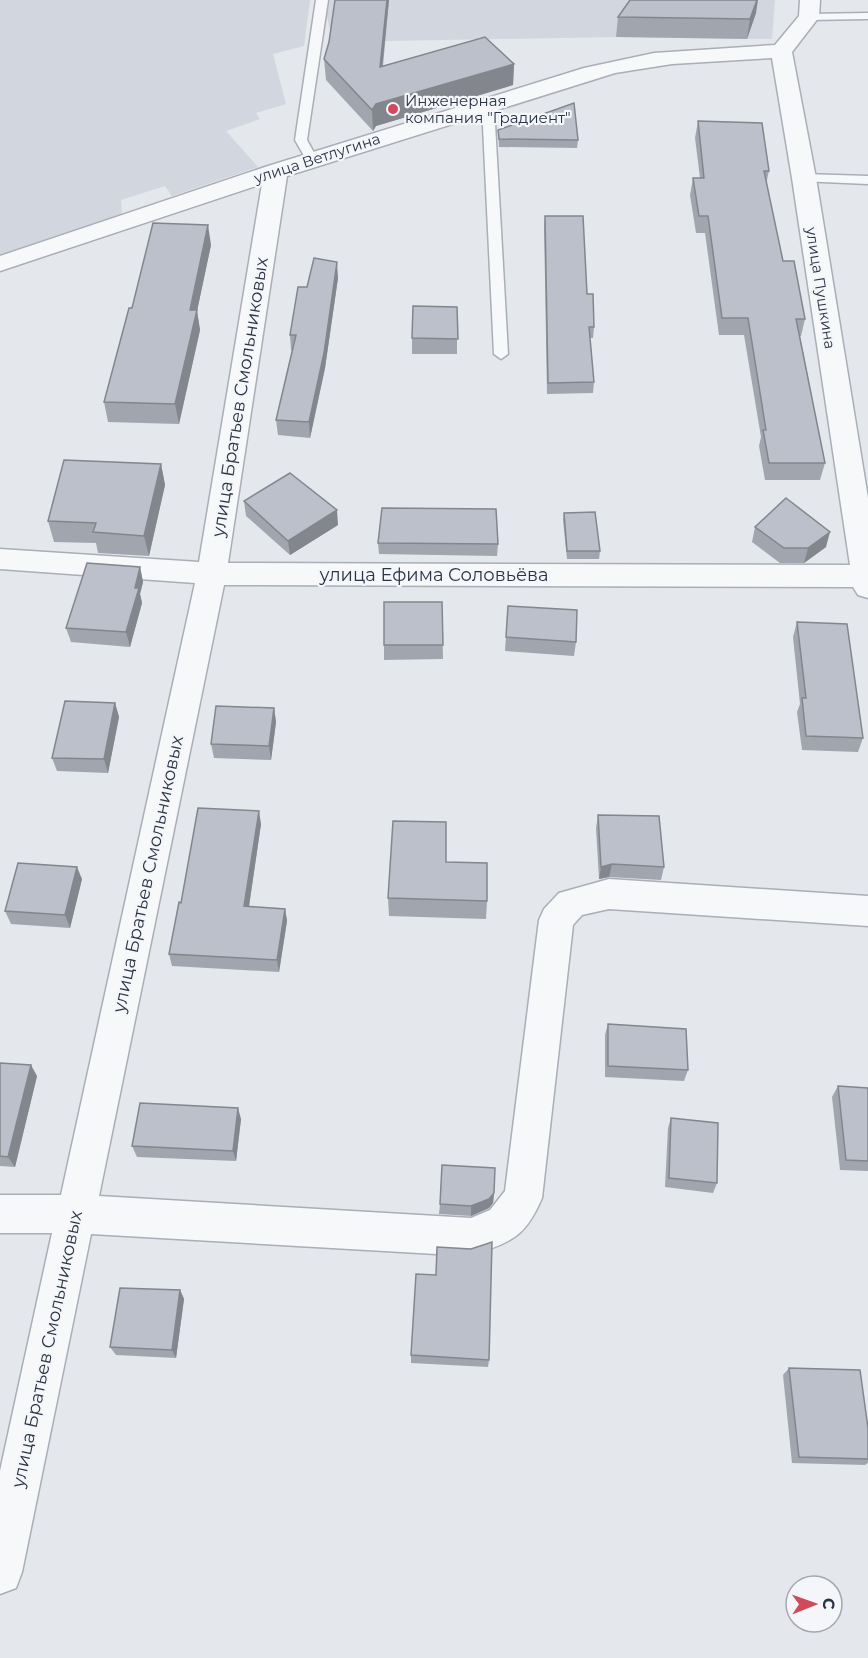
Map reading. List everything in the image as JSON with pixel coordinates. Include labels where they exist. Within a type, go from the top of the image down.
[{"type":"street","points":[[781,51],[810,8]]},
{"type":"street","name":"улица Ветлугина","points":[[0,264],[311,158],[488,106],[579,75],[637,62],[693,55],[781,51]]},
{"type":"street","name":"улица Пушкина","points":[[781,51],[804,178],[867,580]]},
{"type":"street","name":"улица Братьев Смольниковых","points":[[0,1572],[212,574],[276,171]]},
{"type":"street","name":"улица Ефима Соловьёва","points":[[0,559],[212,574],[867,580]]},
{"type":"street","points":[[0,1214],[76,1214],[471,1237],[504,1224],[524,1197],[556,920],[571,903],[609,894],[868,911]]},
{"type":"lane","points":[[311,158],[302,140],[322,0]]},
{"type":"lane","points":[[810,8],[868,16]]},
{"type":"lane","points":[[488,106],[501,354]]},
{"type":"lane","points":[[804,178],[868,180]]},
{"type":"shaded area","points":[[0,0],[310,0],[304,46],[273,54],[286,104],[256,113],[260,119],[226,131],[258,167],[172,196],[165,186],[121,200],[122,217],[0,256]]},
{"type":"shaded area","points":[[323,0],[775,0],[772,39],[616,37],[333,42]]},
{"type":"building","points":[[335,0],[387,0],[380,67],[485,37],[514,64],[376,104],[372,110],[324,59]]},
{"type":"building","points":[[630,0],[757,0],[750,19],[618,17]]},
{"type":"building","points":[[574,103],[578,140],[499,139],[498,130]]},
{"type":"building","points":[[698,121],[762,123],[769,171],[764,171],[783,261],[794,261],[805,319],[796,319],[825,463],[769,463],[748,318],[722,318],[708,216],[699,216],[693,178],[704,178]]},
{"type":"building","points":[[545,216],[583,216],[587,294],[593,294],[594,327],[589,327],[594,382],[548,383]]},
{"type":"building","points":[[153,223],[208,225],[190,310],[197,310],[175,404],[104,402],[129,308],[132,308]]},
{"type":"building","points":[[314,258],[337,262],[324,353],[309,422],[276,420],[296,335],[290,335],[298,287],[307,287]]},
{"type":"building","points":[[413,306],[457,307],[458,339],[412,338]]},
{"type":"building","points":[[64,460],[161,464],[144,536],[93,532],[96,523],[48,521]]},
{"type":"building","points":[[290,473],[337,510],[288,541],[244,501]]},
{"type":"building","points":[[786,498],[830,532],[808,548],[784,548],[755,527]]},
{"type":"building","points":[[382,508],[496,509],[498,544],[378,543]]},
{"type":"building","points":[[595,512],[600,551],[567,551],[564,513]]},
{"type":"building","points":[[87,563],[140,567],[135,588],[139,588],[126,632],[66,628]]},
{"type":"building","points":[[384,602],[442,602],[443,645],[384,645]]},
{"type":"building","points":[[508,606],[577,610],[576,642],[506,637]]},
{"type":"building","points":[[797,622],[847,624],[863,738],[806,736],[802,698],[806,698]]},
{"type":"building","points":[[65,701],[115,703],[104,759],[52,758]]},
{"type":"building","points":[[216,706],[274,708],[269,746],[211,744]]},
{"type":"building","points":[[198,808],[259,811],[244,906],[285,909],[277,960],[169,954],[179,902],[181,903]]},
{"type":"building","points":[[598,815],[659,816],[664,867],[612,864],[601,867]]},
{"type":"building","points":[[393,821],[446,822],[446,862],[487,863],[487,901],[388,898]]},
{"type":"building","points":[[18,863],[77,867],[65,915],[5,911]]},
{"type":"building","points":[[608,1024],[686,1029],[688,1070],[608,1066]]},
{"type":"building","points":[[0,1063],[31,1065],[8,1157],[0,1156]]},
{"type":"building","points":[[838,1086],[868,1088],[868,1161],[846,1160]]},
{"type":"building","points":[[140,1103],[238,1108],[233,1151],[132,1146]]},
{"type":"building","points":[[671,1118],[718,1123],[717,1183],[669,1178]]},
{"type":"building","points":[[442,1165],[495,1168],[494,1193],[489,1199],[471,1206],[440,1204]]},
{"type":"building","points":[[492,1242],[489,1360],[411,1355],[416,1274],[436,1275],[437,1247],[471,1249]]},
{"type":"building","points":[[120,1288],[180,1290],[172,1350],[110,1347]]},
{"type":"building","points":[[789,1368],[860,1370],[868,1428],[868,1459],[799,1457]]},
{"type":"place","name":"Инженерная компания \"Градиент\"","points":[[393,109]]}]
